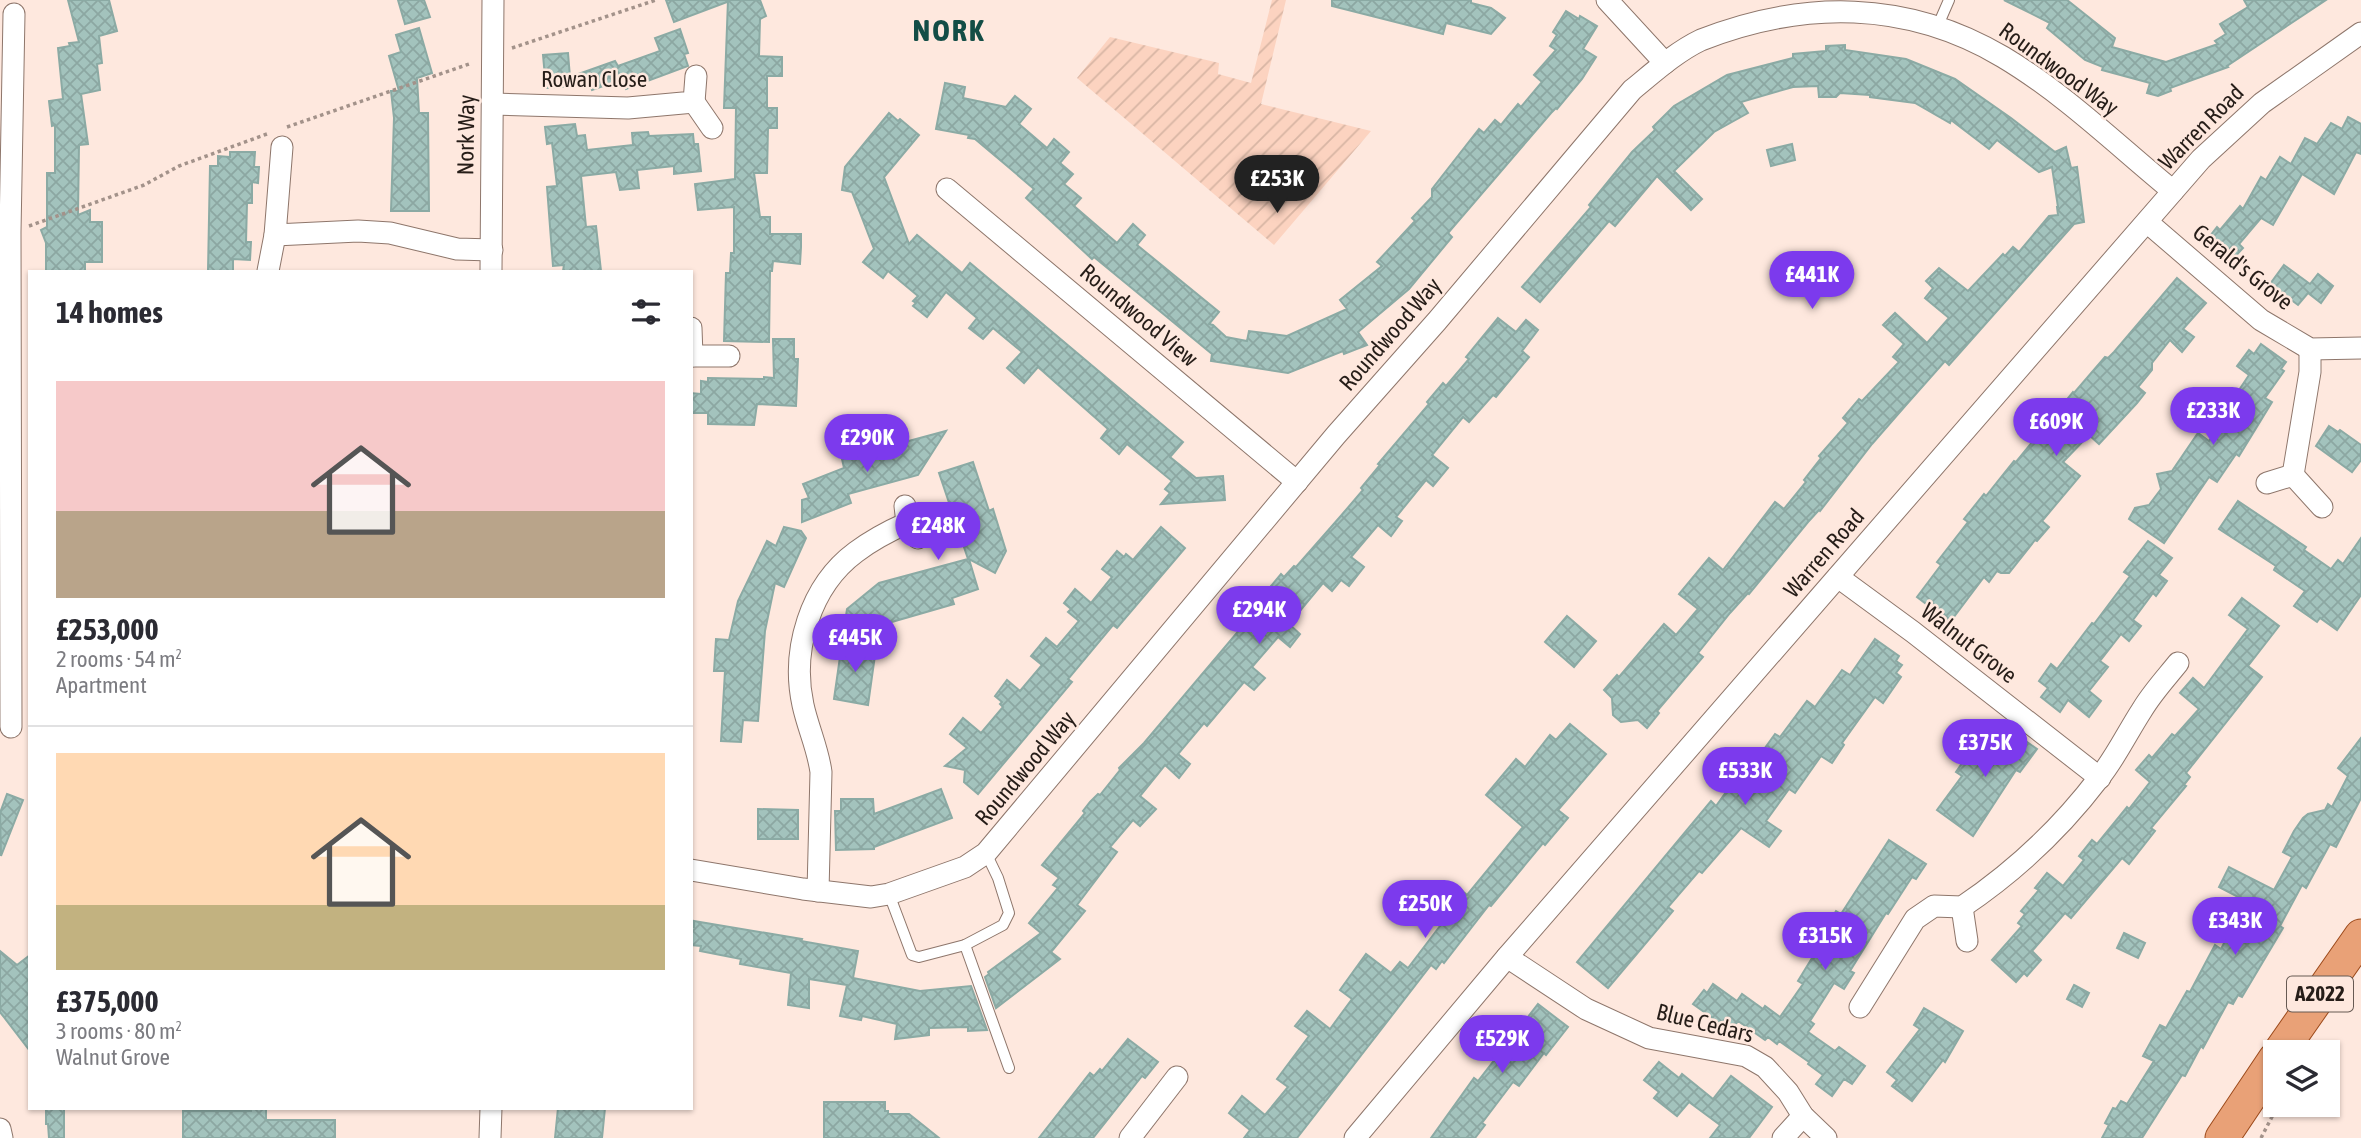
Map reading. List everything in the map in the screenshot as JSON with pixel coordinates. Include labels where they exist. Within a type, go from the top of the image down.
[{"type":"main road","name":"A2022","points":[[2288,1040],[2361,936]]},
{"type":"main road","points":[[2222,1138],[2263,1077]]},
{"type":"street","name":"Nork Way","points":[[491,261],[493,0]]},
{"type":"street","points":[[1607,0],[1665,63]]},
{"type":"street","name":"Roundwood Way","points":[[693,870],[871,897],[888,894],[964,867],[986,853],[1297,482],[1632,90],[1699,40],[1741,23],[1786,10],[1828,7],[1868,7],[1906,13],[1939,23],[2005,58],[2045,86],[2173,191]]},
{"type":"street","points":[[11,727],[5,452],[5,261],[10,232],[14,14]]},
{"type":"street","name":"Warren Road","points":[[1355,1138],[1507,957],[2201,159],[2262,103],[2361,33]]},
{"type":"street","points":[[696,76],[694,102],[712,128]]},
{"type":"street","name":"Rowan Close","points":[[493,104],[628,108],[694,102]]},
{"type":"street","points":[[268,270],[275,235],[277,137]]},
{"type":"street","name":"Roundwood View","points":[[947,189],[1297,482]]},
{"type":"street","name":"Gerald's Grove","points":[[2147,222],[2261,320],[2309,349]]},
{"type":"street","points":[[275,235],[358,231],[390,233],[457,249],[491,261]]},
{"type":"street","points":[[2293,475],[2310,372],[2309,349],[2361,348]]},
{"type":"street","points":[[693,356],[729,356]]},
{"type":"street","points":[[2267,482],[2293,475]]},
{"type":"street","points":[[2293,475],[2322,507]]},
{"type":"street","points":[[818,891],[821,772],[803,705],[799,671],[803,638],[813,606],[832,575],[854,553],[883,534],[910,523]]},
{"type":"street","name":"Walnut Grove","points":[[1838,577],[2100,778]]},
{"type":"street","points":[[1860,1007],[1915,919],[1934,906],[1962,907],[2024,859],[2057,829],[2100,778],[2143,708],[2178,663]]},
{"type":"street","points":[[1962,907],[1967,941]]},
{"type":"street","name":"Blue Cedars","points":[[1507,957],[1586,1009],[1649,1038],[1746,1056],[1765,1067],[1788,1092],[1802,1116],[1826,1138]]},
{"type":"street","points":[[1130,1138],[1177,1077]]},
{"type":"street","points":[[490,1138],[491,1110]]},
{"type":"street","points":[[1783,1138],[1802,1116]]},
{"type":"street","points":[[0,1129],[2,1138]]},
{"type":"lane","points":[[1939,23],[1949,0]]},
{"type":"lane","points":[[888,894],[912,955],[919,957],[965,945],[1003,925],[1009,914],[998,878],[986,853]]},
{"type":"lane","points":[[965,945],[1009,1068]]},
{"type":"path","points":[[10,232],[144,185],[178,166],[277,137],[516,46],[656,0]]},
{"type":"path","points":[[2261,1138],[2272,1117]]},
{"type":"shaded area","points":[[1272,0],[1286,0],[1261,104],[1371,131],[1274,245],[1077,78],[1110,37],[1219,63],[1218,74],[1251,83]]},
{"type":"building","points":[[68,0],[109,0],[117,31],[99,36],[102,63],[97,64],[100,90],[81,94],[88,144],[79,145],[78,215],[90,210],[90,222],[102,222],[102,262],[85,262],[85,270],[46,270],[46,243],[41,230],[47,227],[47,173],[55,173],[55,125],[52,126],[49,101],[63,99],[58,48],[79,42]]},
{"type":"building","points":[[398,0],[424,0],[430,17],[405,24]]},
{"type":"building","points":[[666,0],[727,0],[727,2],[674,22]]},
{"type":"building","points":[[728,0],[760,0],[766,16],[760,19],[759,56],[782,57],[782,76],[767,76],[767,108],[777,108],[777,128],[768,128],[767,173],[754,173],[760,217],[770,217],[770,234],[801,234],[801,247],[800,264],[773,261],[770,271],[769,342],[724,341],[726,273],[730,273],[731,253],[734,253],[734,207],[698,210],[695,184],[735,179],[736,108],[724,108]]},
{"type":"building","points":[[1332,0],[1471,0],[1471,3],[1491,8],[1505,18],[1491,34],[1446,23],[1443,34],[1332,6]]},
{"type":"building","points":[[2004,0],[2067,0],[2115,38],[2112,47],[2166,62],[2218,44],[2215,41],[2226,34],[2220,24],[2248,7],[2244,0],[2326,0],[2228,67],[2170,88],[2171,91],[2158,96],[2147,93],[2150,83],[2102,70],[2103,67],[2085,60],[2047,28],[2050,23]]},
{"type":"building","points":[[1566,11],[1597,26],[1583,49],[1596,57],[1582,79],[1448,233],[1452,237],[1409,289],[1358,332],[1367,345],[1344,354],[1343,351],[1288,373],[1211,361],[1212,354],[1094,257],[1092,259],[1026,198],[1034,189],[1006,165],[975,139],[968,138],[969,135],[936,129],[945,83],[965,87],[963,98],[1006,107],[1015,96],[1031,109],[1019,124],[1047,148],[1054,139],[1069,152],[1060,163],[1073,174],[1064,184],[1081,198],[1074,206],[1117,243],[1133,224],[1145,235],[1137,245],[1219,312],[1209,324],[1226,337],[1247,341],[1249,331],[1287,336],[1347,309],[1340,300],[1382,266],[1377,262],[1415,221],[1412,218],[1432,197],[1432,189],[1479,129],[1484,133],[1495,120],[1501,125],[1518,104],[1521,107],[1542,82],[1534,75],[1556,50],[1550,46],[1557,35],[1553,32]]},
{"type":"building","points":[[419,28],[432,73],[417,78],[419,113],[428,113],[429,211],[391,211],[394,118],[391,91],[399,91],[389,56],[401,52],[396,35]]},
{"type":"building","points":[[680,29],[688,53],[684,54],[688,66],[626,89],[623,79],[592,90],[590,85],[546,88],[543,55],[568,53],[570,77],[615,61],[618,66],[660,51],[655,38]]},
{"type":"building","points":[[1845,45],[1845,50],[1906,59],[1955,79],[2055,152],[2066,147],[2071,168],[2077,167],[2084,222],[2074,224],[1949,365],[1945,361],[1872,444],[1820,511],[1698,653],[1703,657],[1657,711],[1659,713],[1647,728],[1638,720],[1621,722],[1613,715],[1612,698],[1604,690],[1617,675],[1619,677],[1664,624],[1676,635],[1698,609],[1679,594],[1709,558],[1723,570],[1775,502],[1784,509],[1806,482],[1804,480],[1821,458],[1819,456],[1848,423],[1843,418],[1859,399],[1862,401],[1899,362],[1893,357],[1904,344],[1883,325],[1895,313],[1927,343],[1949,318],[1925,298],[1933,288],[1926,281],[1939,268],[1968,291],[2003,254],[2005,256],[2013,247],[2019,252],[2049,216],[2058,215],[2052,167],[2039,172],[1997,140],[1989,149],[1951,120],[1950,123],[1915,103],[1840,93],[1836,97],[1819,97],[1818,86],[1793,87],[1741,102],[1748,113],[1714,132],[1674,171],[1702,199],[1691,210],[1657,176],[1615,226],[1609,221],[1540,302],[1522,287],[1591,207],[1589,205],[1632,152],[1655,130],[1653,127],[1674,106],[1727,75],[1793,58],[1793,54],[1826,51],[1826,46]]},
{"type":"building","points":[[889,113],[919,135],[884,177],[909,244],[917,235],[962,273],[970,263],[1183,442],[1170,457],[1196,478],[1223,476],[1225,500],[1161,504],[1170,493],[1165,489],[1172,481],[1127,444],[1119,454],[1101,438],[1108,429],[1038,367],[1024,383],[1007,368],[1022,352],[993,328],[983,339],[969,328],[977,318],[946,292],[927,317],[913,306],[916,303],[913,301],[918,296],[888,271],[883,278],[863,262],[874,249],[852,192],[842,190],[845,167]]},
{"type":"building","points":[[2348,117],[2361,124],[2361,154],[2356,152],[2334,194],[2302,174],[2273,225],[2261,218],[2239,244],[2243,248],[2230,262],[2206,241],[2217,227],[2220,230],[2240,206],[2243,209],[2261,177],[2266,180],[2280,157],[2291,164],[2305,138],[2317,144],[2331,123],[2342,129]]},
{"type":"building","points":[[575,124],[577,136],[585,135],[587,150],[633,145],[632,133],[648,132],[649,136],[693,134],[694,144],[698,144],[701,171],[674,174],[674,166],[637,170],[639,188],[620,190],[616,172],[581,176],[586,227],[596,226],[601,270],[563,270],[564,265],[553,266],[547,187],[557,186],[552,143],[547,144],[545,127]]},
{"type":"building","points":[[1792,144],[1795,160],[1771,166],[1767,150]]},
{"type":"building","points":[[230,152],[255,152],[254,167],[259,167],[258,183],[252,182],[252,203],[247,203],[246,242],[251,242],[250,260],[233,259],[233,270],[208,270],[210,166],[218,166],[218,156],[230,157]]},
{"type":"building","points":[[2284,265],[2310,284],[2318,274],[2333,286],[2321,303],[2308,293],[2298,305],[2270,284]]},
{"type":"building","points":[[2177,278],[2206,303],[2183,329],[2194,337],[2182,352],[2170,340],[2138,387],[2145,393],[2137,403],[2099,444],[2089,435],[2063,462],[2080,476],[2042,521],[2049,527],[2009,573],[1997,571],[1989,582],[1984,577],[1950,622],[1917,597],[1941,565],[1937,562],[1968,522],[1964,519],[2014,461],[2016,462],[2073,392],[2105,357],[2108,358],[2114,352]]},
{"type":"building","points":[[1498,318],[1516,332],[1526,320],[1538,330],[1522,351],[1529,357],[1496,397],[1493,395],[1469,422],[1463,417],[1432,455],[1448,468],[1433,486],[1426,480],[1396,517],[1402,521],[1391,536],[1378,525],[1351,557],[1364,567],[1349,586],[1341,580],[1332,591],[1323,583],[1289,624],[1300,634],[1290,647],[1278,637],[1252,667],[1265,678],[1254,690],[1244,682],[1207,726],[1204,723],[1178,754],[1190,764],[1179,778],[1165,765],[1140,796],[1156,809],[1140,826],[1133,820],[1110,847],[1117,852],[1077,905],[1085,911],[1051,952],[1060,959],[996,1008],[985,977],[1041,933],[1029,923],[1058,888],[1053,885],[1059,878],[1042,865],[1085,813],[1083,811],[1090,802],[1100,795],[1119,768],[1144,743],[1263,602],[1268,595],[1266,592],[1281,574],[1284,577],[1296,567],[1363,490],[1361,488],[1380,465],[1378,464],[1429,404],[1427,402],[1443,383],[1446,386],[1469,359],[1466,357]]},
{"type":"building","points":[[773,339],[794,339],[794,359],[798,359],[796,406],[757,404],[754,425],[708,424],[708,413],[693,413],[693,393],[701,394],[701,381],[708,382],[708,378],[774,378]]},
{"type":"building","points":[[2261,344],[2286,362],[2281,369],[2284,371],[2265,398],[2272,402],[2239,456],[2236,454],[2217,482],[2209,477],[2164,543],[2129,519],[2135,508],[2149,505],[2161,489],[2157,474],[2172,471],[2198,433],[2209,441],[2231,410],[2227,408],[2249,375],[2237,366],[2249,350],[2254,354]]},
{"type":"building","points":[[2329,426],[2338,432],[2340,430],[2361,445],[2361,460],[2352,472],[2316,446]]},
{"type":"building","points":[[946,431],[918,475],[848,494],[851,503],[802,522],[802,500],[809,498],[803,484],[844,468],[842,459]]},
{"type":"building","points":[[973,462],[989,511],[993,509],[1006,551],[995,573],[969,559],[978,589],[952,598],[954,604],[843,636],[847,609],[879,583],[968,559],[939,473]]},
{"type":"building","points":[[2238,501],[2306,547],[2304,550],[2331,569],[2338,560],[2343,564],[2361,538],[2361,595],[2337,630],[2320,618],[2317,622],[2294,606],[2305,591],[2274,570],[2276,566],[2219,529]]},
{"type":"building","points":[[784,527],[801,531],[806,538],[784,587],[775,583],[765,631],[758,721],[743,720],[741,742],[721,741],[725,671],[714,671],[716,639],[729,640],[738,601],[767,541],[776,546]]},
{"type":"building","points":[[1161,527],[1185,548],[1117,628],[1113,625],[1068,679],[1072,682],[978,794],[964,782],[965,770],[945,766],[967,748],[950,734],[963,718],[981,733],[1003,707],[1000,704],[1002,702],[995,696],[1007,680],[1020,691],[1042,665],[1031,656],[1046,638],[1057,647],[1079,621],[1068,612],[1071,609],[1064,603],[1075,589],[1091,603],[1112,577],[1102,569],[1117,551],[1133,560]]},
{"type":"building","points":[[2148,541],[2172,558],[2159,575],[2167,581],[2156,596],[2153,593],[2133,620],[2141,626],[2129,641],[2121,634],[2100,661],[2108,667],[2089,691],[2101,701],[2089,717],[2068,700],[2060,712],[2041,697],[2048,688],[2039,681],[2051,664],[2057,669],[2092,623],[2094,624],[2130,576],[2124,572]]},
{"type":"building","points":[[2242,598],[2279,626],[2248,666],[2262,677],[2186,773],[2190,777],[2184,785],[2186,786],[2151,828],[2155,831],[2129,864],[2122,858],[2071,918],[2065,913],[2032,951],[2041,960],[2027,976],[2024,973],[2016,982],[1992,960],[2022,926],[2018,923],[2025,914],[2021,911],[2039,890],[2035,888],[2047,873],[2063,886],[2084,860],[2079,856],[2092,840],[2097,844],[2150,782],[2136,770],[2149,755],[2152,758],[2172,734],[2175,736],[2199,709],[2180,693],[2193,678],[2204,688],[2248,629],[2229,615]]},
{"type":"building","points":[[1567,616],[1596,641],[1574,667],[1545,642]]},
{"type":"building","points":[[1875,639],[1899,656],[1896,661],[1902,665],[1896,673],[1901,677],[1883,703],[1875,697],[1842,743],[1844,745],[1832,763],[1821,756],[1795,793],[1789,789],[1766,821],[1781,831],[1769,847],[1741,828],[1668,907],[1673,911],[1608,988],[1577,962],[1711,801],[1716,806],[1744,767],[1749,770],[1775,734],[1780,737],[1807,701],[1815,707],[1842,670],[1850,675]]},
{"type":"building","points":[[842,643],[876,648],[868,705],[834,699]]},
{"type":"building","points":[[1570,724],[1606,754],[1558,810],[1568,818],[1545,845],[1543,843],[1491,906],[1489,905],[1444,963],[1442,961],[1436,969],[1431,965],[1297,1138],[1244,1138],[1250,1130],[1229,1113],[1242,1096],[1265,1115],[1288,1087],[1277,1079],[1309,1036],[1295,1026],[1307,1011],[1330,1029],[1352,999],[1340,990],[1366,954],[1391,973],[1400,962],[1408,968],[1443,922],[1437,917],[1460,889],[1467,895],[1523,827],[1486,795],[1516,759],[1525,767],[1550,735],[1556,740]]},
{"type":"building","points":[[2006,727],[2037,749],[2020,772],[2016,770],[1973,836],[1937,810],[1962,776],[1956,772],[1973,747],[1977,749],[1989,733],[1998,739]]},
{"type":"building","points":[[2361,738],[2361,798],[2336,847],[2330,844],[2306,888],[2302,885],[2280,926],[2283,928],[2242,997],[2238,995],[2233,1004],[2228,1002],[2203,1048],[2201,1046],[2185,1076],[2182,1075],[2142,1138],[2102,1138],[2109,1125],[2105,1123],[2113,1108],[2116,1109],[2121,1101],[2127,1104],[2154,1061],[2143,1056],[2160,1025],[2166,1028],[2187,991],[2190,992],[2215,945],[2221,949],[2246,901],[2219,887],[2229,867],[2274,890],[2292,857],[2283,852],[2294,831],[2308,814],[2325,810],[2328,804],[2332,807],[2348,776],[2338,768]]},
{"type":"building","points":[[941,789],[952,818],[874,849],[836,850],[835,811],[841,811],[841,799],[873,799],[874,814]]},
{"type":"building","points":[[7,794],[23,800],[1,856],[0,813]]},
{"type":"building","points":[[758,809],[798,810],[798,839],[758,839]]},
{"type":"building","points":[[1889,840],[1926,864],[1916,879],[1912,877],[1888,914],[1886,913],[1850,971],[1854,973],[1844,989],[1834,983],[1810,1021],[1814,1024],[1808,1032],[1835,1051],[1839,1047],[1865,1066],[1852,1084],[1844,1079],[1832,1096],[1816,1084],[1823,1075],[1779,1041],[1777,1044],[1768,1037],[1765,1040],[1738,1021],[1733,1028],[1723,1021],[1721,1024],[1693,1004],[1704,990],[1707,993],[1713,984],[1737,1001],[1742,994],[1780,1017],[1803,984],[1798,981],[1820,945],[1816,943],[1836,911],[1841,914]]},
{"type":"building","points":[[694,921],[858,951],[853,978],[920,991],[971,986],[987,1030],[968,1031],[968,1027],[929,1028],[929,1035],[895,1039],[897,1024],[862,1016],[861,1020],[840,1016],[847,985],[809,979],[809,1008],[788,1005],[791,973],[740,964],[741,959],[700,951],[701,946],[693,945]]},
{"type":"building","points":[[2124,933],[2145,943],[2138,958],[2117,948]]},
{"type":"building","points":[[0,951],[17,965],[28,957],[28,1048],[0,1012]]},
{"type":"building","points":[[2074,985],[2089,993],[2082,1007],[2067,999]]},
{"type":"building","points":[[1538,1004],[1568,1027],[1546,1055],[1544,1053],[1519,1086],[1513,1082],[1482,1123],[1485,1125],[1475,1138],[1431,1138],[1474,1078],[1478,1081]]},
{"type":"building","points":[[1924,1008],[1963,1031],[1945,1062],[1943,1060],[1912,1101],[1892,1086],[1897,1080],[1887,1072],[1920,1029],[1914,1025]]},
{"type":"building","points":[[1128,1039],[1158,1062],[1145,1078],[1142,1076],[1093,1138],[1039,1138],[1090,1073],[1094,1076],[1100,1069],[1102,1071]]},
{"type":"building","points":[[1659,1062],[1679,1078],[1682,1074],[1713,1099],[1731,1076],[1772,1107],[1749,1138],[1710,1138],[1720,1125],[1689,1102],[1677,1116],[1654,1098],[1659,1092],[1644,1080]]},
{"type":"building","points":[[824,1102],[885,1102],[885,1111],[888,1111],[888,1114],[909,1114],[939,1138],[824,1138]]},
{"type":"building","points":[[46,1110],[64,1110],[64,1138],[49,1138]]},
{"type":"building","points":[[266,1110],[266,1120],[335,1120],[335,1138],[183,1138],[183,1111]]},
{"type":"building","points":[[558,1110],[605,1110],[602,1138],[555,1138]]},
{"type":"district","name":"NORK","points":[[949,31]]}]
